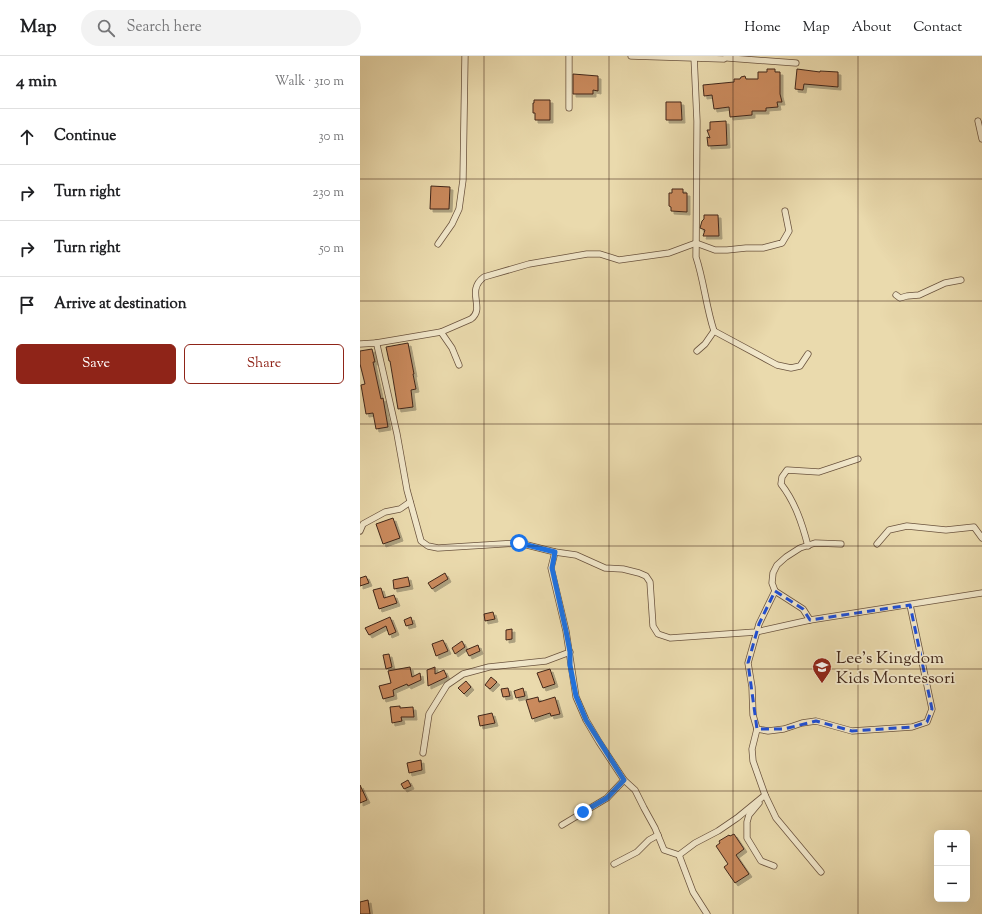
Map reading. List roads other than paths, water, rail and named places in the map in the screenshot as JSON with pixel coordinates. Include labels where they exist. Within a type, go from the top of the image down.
[{"type":"street","points":[[438,244],[452,224],[459,209],[463,180],[464,56]]},
{"type":"street","points":[[569,56],[569,108]]},
{"type":"street","points":[[631,56],[694,57],[724,60],[728,57],[796,63]]},
{"type":"street","points":[[694,57],[698,121],[696,258],[714,331],[777,365],[791,368],[800,366],[808,354]]},
{"type":"street","points":[[978,122],[982,139]]},
{"type":"street","points":[[360,344],[376,343],[441,332],[475,316],[477,312],[476,287],[479,281],[484,277],[529,264],[587,254],[600,254],[619,260],[631,259],[669,253],[696,243],[715,250],[727,250],[763,248],[782,243],[789,231],[785,211]]},
{"type":"street","points":[[896,295],[900,298],[919,295],[945,284],[962,280]]},
{"type":"street","points":[[697,351],[705,344],[714,331]]},
{"type":"street","points":[[441,332],[452,348],[459,365]]},
{"type":"street","points":[[376,343],[397,434],[410,502],[421,541],[428,546],[438,548],[519,543],[555,552],[576,555],[605,568],[623,569],[646,576],[650,582],[653,626],[658,634],[670,638],[756,632],[810,620],[982,593]]},
{"type":"street","points":[[808,546],[799,515],[781,484],[782,477],[787,470],[819,472],[858,459]]},
{"type":"street","points":[[360,531],[363,524],[385,512],[400,508],[410,502]]},
{"type":"street","points":[[877,544],[889,530],[907,526],[946,530],[974,527],[982,538]]},
{"type":"street","points":[[810,620],[803,609],[775,591],[772,583],[773,573],[777,565],[795,551],[815,543],[841,544]]},
{"type":"street","points":[[555,552],[552,568],[570,652],[570,665],[576,696],[586,720],[624,780],[635,790],[664,850],[679,855]]},
{"type":"street","points":[[775,591],[764,610],[756,632],[748,663],[752,687],[753,715],[757,729],[752,749],[753,762],[765,795],[776,818],[821,872]]},
{"type":"street","points":[[757,729],[768,731],[784,729],[802,723],[816,721],[852,731],[912,726],[927,722],[932,709],[910,605]]},
{"type":"street","points":[[424,753],[429,714],[446,685],[463,674],[489,667],[546,661],[570,652]]},
{"type":"street","points":[[562,825],[607,798],[624,780]]},
{"type":"street","points":[[679,855],[695,843],[718,831],[737,818],[765,795]]},
{"type":"street","points":[[765,795],[749,815],[747,822],[747,838],[761,861],[774,866]]},
{"type":"street","points":[[614,864],[637,852],[648,840],[658,835]]},
{"type":"street","points":[[679,855],[693,892],[706,914]]},
{"type":"place","name":"Lee's Kingdom Kids Montessori","points":[[822,684]]}]
